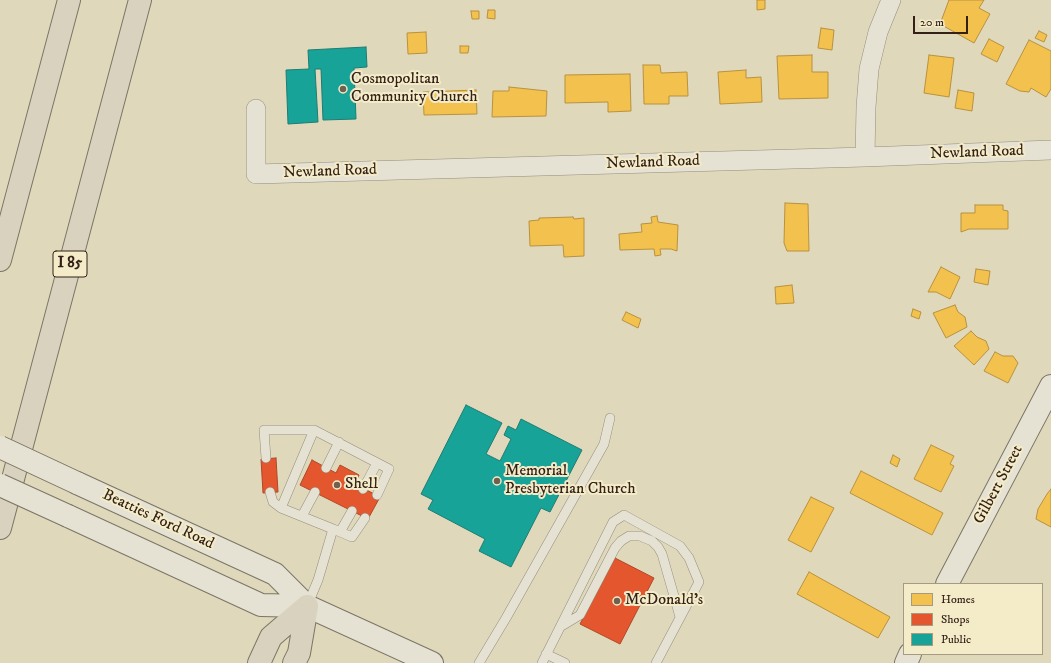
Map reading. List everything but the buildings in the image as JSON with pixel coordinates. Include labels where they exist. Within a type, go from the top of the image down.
[{"type":"highway","points":[[0,260],[69,0]]},
{"type":"highway","name":"I 85","points":[[0,528],[140,0]]},
{"type":"highway","points":[[259,663],[271,637],[307,606]]},
{"type":"highway","points":[[294,663],[299,652],[307,606]]},
{"type":"main road","name":"Gilbert Street","points":[[948,583],[1051,386]]},
{"type":"main road","name":"Beatties Ford Road","points":[[0,447],[275,574],[307,606],[432,663]]},
{"type":"main road","name":"Beatties Ford Road","points":[[0,485],[261,605],[307,606]]},
{"type":"street","points":[[865,157],[866,107],[869,69],[878,32],[891,0]]},
{"type":"street","name":"Newland Road","points":[[256,109],[256,174],[865,157],[1051,150]]},
{"type":"lane","points":[[479,663],[604,444],[610,418]]},
{"type":"lane","points":[[266,458],[264,430],[314,430],[389,469],[377,495]]},
{"type":"lane","points":[[281,508],[314,430]]},
{"type":"lane","points":[[326,468],[338,442]]},
{"type":"lane","points":[[364,488],[376,463]]},
{"type":"lane","points":[[270,492],[273,502],[281,508],[352,537],[365,518]]},
{"type":"lane","points":[[302,516],[315,492]]},
{"type":"lane","points":[[307,606],[336,530],[352,511]]},
{"type":"lane","points":[[542,663],[613,522],[624,515],[680,546],[689,558],[699,582],[656,663]]},
{"type":"lane","points":[[560,627],[580,615],[615,548],[621,541],[629,536],[640,536],[652,541],[658,547],[662,554],[680,617]]},
{"type":"lane","points":[[546,654],[565,663]]},
{"type":"place","name":"Cosmopolitan Community Church","points":[[343,89]]},
{"type":"place","name":"Memorial Presbyterian Church","points":[[497,481]]},
{"type":"place","name":"Shell","points":[[337,485]]},
{"type":"place","name":"McDonald's","points":[[617,601]]}]
